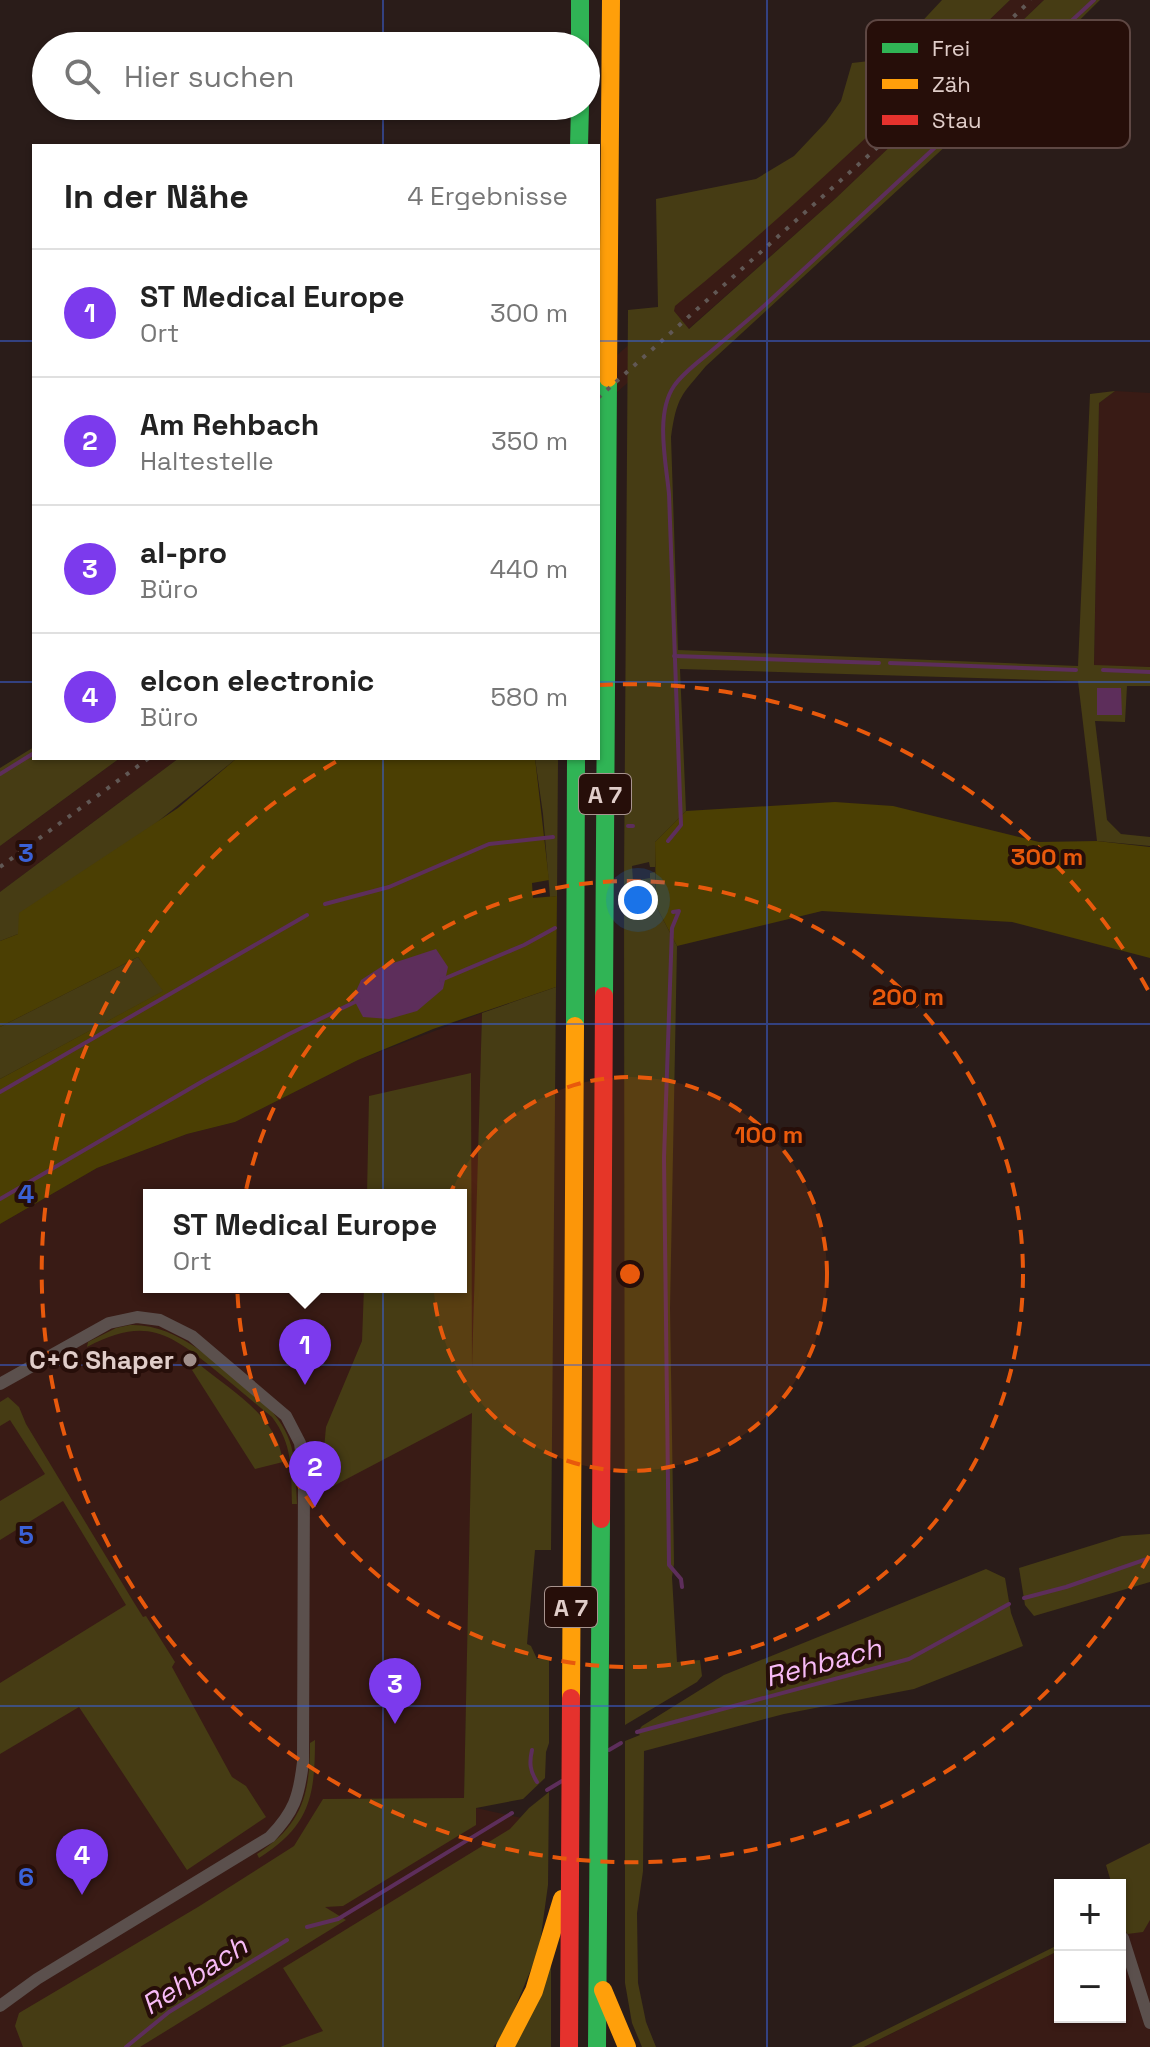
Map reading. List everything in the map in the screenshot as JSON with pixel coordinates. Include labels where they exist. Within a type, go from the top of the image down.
[{"type":"highway","points":[[580,0],[580,32]]},
{"type":"highway","name":"A 7","points":[[597,2047],[611,0]]},
{"type":"highway","points":[[579,144],[580,120]]},
{"type":"highway","name":"A 7","points":[[569,2047],[576,760]]},
{"type":"highway","points":[[505,2047],[534,1991],[570,1874]]},
{"type":"highway","points":[[598,1977],[627,2047]]},
{"type":"street","points":[[0,1384],[109,1323],[137,1317],[160,1320],[192,1336],[286,1416],[300,1443],[304,1476],[303,1762],[294,1808],[270,1837],[37,1979],[0,2006]]},
{"type":"street","points":[[1126,1947],[1150,2023]]},
{"type":"shaded area","points":[[942,0],[1010,0],[989,20],[923,20]]},
{"type":"shaded area","points":[[1010,0],[1044,0],[1023,20],[989,20]]},
{"type":"shaded area","points":[[1044,0],[1100,0],[1080,20],[1023,20]]},
{"type":"shaded area","points":[[866,61],[866,137],[675,306],[674,311],[689,329],[889,148],[944,148],[706,366],[678,404],[671,437],[678,650],[1078,666],[1090,394],[1115,391],[1099,403],[1094,665],[1150,667],[1150,686],[1127,686],[1125,722],[1095,721],[1107,820],[1121,834],[1150,837],[1150,846],[1097,841],[1078,681],[680,669],[686,811],[655,842],[655,867],[650,867],[649,862],[632,866],[633,881],[650,878],[650,873],[655,872],[656,906],[677,946],[670,1308],[672,1577],[677,1662],[700,1660],[702,1676],[625,1725],[624,884],[628,310],[658,307],[656,199],[756,179],[794,156],[841,101],[852,63]]},
{"type":"shaded area","points":[[866,135],[866,148],[889,148],[600,407],[600,370]]},
{"type":"shaded area","points":[[1115,391],[1150,393],[1150,667],[1094,666],[1099,403]]},
{"type":"shaded area","points":[[1097,688],[1121,688],[1122,715],[1097,715]]},
{"type":"shaded area","points":[[32,748],[32,760],[117,760],[0,846],[0,768]]},
{"type":"shaded area","points":[[117,760],[176,760],[0,892],[0,846]]},
{"type":"shaded area","points":[[176,760],[235,760],[18,934],[0,941],[0,892]]},
{"type":"shaded area","points":[[235,760],[535,760],[549,880],[532,883],[533,898],[557,896],[556,987],[433,1029],[358,1060],[235,1122],[187,1134],[97,1168],[0,1224],[0,1079],[163,991],[138,957],[0,1027],[0,941],[18,934],[19,913],[178,808]]},
{"type":"shaded area","points":[[535,760],[558,760],[557,896],[550,897]]},
{"type":"shaded area","points":[[835,802],[893,806],[1039,842],[1097,841],[1150,847],[1150,958],[1012,922],[822,911],[677,946],[656,906],[655,842],[686,811]]},
{"type":"shaded area","points":[[436,949],[448,967],[443,989],[417,1011],[389,1019],[363,1017],[353,998],[361,980],[381,967]]},
{"type":"shaded area","points":[[138,957],[164,991],[0,1079],[0,1027]]},
{"type":"shaded area","points":[[556,987],[551,1550],[535,1550],[527,1644],[537,1659],[549,1659],[549,1743],[545,1778],[523,1799],[476,1808],[476,1825],[343,1906],[325,1907],[346,1920],[140,2047],[23,2047],[15,2026],[19,2013],[294,1846],[323,1799],[464,1798],[472,1413],[320,1493],[326,1427],[362,1341],[364,1293],[467,1293],[467,1189],[367,1189],[369,1096],[471,1073],[472,1368],[482,1013]]},
{"type":"shaded area","points":[[482,1013],[464,1798],[476,1808],[522,1818],[457,2047],[0,2047],[0,1224],[97,1168],[187,1134],[235,1122],[358,1060]]},
{"type":"shaded area","points":[[130,1325],[168,1332],[187,1342],[221,1366],[268,1407],[284,1429],[293,1452],[297,1504],[292,1504],[291,1468],[279,1427],[272,1417],[193,1353],[165,1336],[137,1331],[106,1338],[87,1347],[88,1342],[116,1328]]},
{"type":"shaded area","points":[[200,1365],[263,1418],[279,1446],[283,1462],[255,1469],[192,1370]]},
{"type":"shaded area","points":[[8,1397],[19,1407],[26,1424],[133,1601],[175,1662],[172,1667],[232,1777],[246,1786],[266,1817],[187,1870],[79,1707],[0,1754],[0,1683],[126,1605],[63,1501],[0,1540],[0,1501],[45,1474],[10,1420],[0,1426],[0,1402]]},
{"type":"shaded area","points":[[1150,1534],[1150,1582],[1034,1616],[1025,1605],[1019,1568],[1122,1536]]},
{"type":"shaded area","points":[[986,1569],[1005,1578],[1011,1613],[1023,1646],[914,1689],[784,1714],[644,1751],[643,1871],[637,1913],[638,1983],[646,2022],[656,2047],[642,2047],[632,2023],[625,1983],[625,1741],[640,1735],[637,1732],[642,1726],[724,1675]]},
{"type":"shaded area","points":[[315,1740],[311,1794],[306,1808],[289,1834],[259,1858],[257,1854],[294,1820],[305,1793],[310,1743]]},
{"type":"shaded area","points":[[549,1792],[548,1885],[539,1950],[504,2034],[493,2047],[280,2047],[323,2031],[283,1968],[510,1829]]},
{"type":"shaded area","points":[[1150,1843],[1150,2047],[864,2047],[1054,1953],[1054,2023],[1126,2023],[1126,1879],[1110,1879],[1106,1865]]},
{"type":"shaded area","points":[[1150,1843],[1150,1920],[1143,1932],[1127,1934],[1126,1879],[1110,1879],[1106,1865]]},
{"type":"shaded area","points":[[1054,1947],[1054,1953],[864,2047],[851,2047]]},
{"type":"shaded area","points":[[551,1952],[551,2047],[510,2047]]},
{"type":"waterway","points":[[1072,20],[1094,0]]},
{"type":"waterway","points":[[668,841],[681,825],[669,494],[663,438],[668,397],[686,372],[770,301],[935,148]]},
{"type":"waterway","points":[[674,656],[879,663]]},
{"type":"waterway","points":[[890,663],[1076,670]]},
{"type":"waterway","points":[[1103,670],[1150,672]]},
{"type":"waterway","points":[[0,774],[32,754]]},
{"type":"waterway","points":[[628,826],[633,826]]},
{"type":"waterway","points":[[325,904],[389,887],[489,844],[553,837]]},
{"type":"waterway","points":[[673,912],[679,911],[672,928],[664,1158],[669,1565],[681,1579],[682,1587]]},
{"type":"waterway","points":[[0,1092],[307,915]]},
{"type":"waterway","points":[[441,980],[524,945],[555,928]]},
{"type":"waterway","points":[[0,1199],[203,1081],[359,1000]]},
{"type":"waterway","name":"Rehbach","points":[[1024,1598],[1150,1558]]},
{"type":"waterway","name":"Rehbach","points":[[637,1732],[909,1659],[1009,1604]]},
{"type":"waterway","name":"Rehbach","points":[[609,1750],[621,1743]]},
{"type":"waterway","points":[[532,1750],[531,1767],[537,1782]]},
{"type":"waterway","name":"Rehbach","points":[[547,1790],[562,1781]]},
{"type":"waterway","name":"Rehbach","points":[[307,1927],[338,1919],[512,1813]]},
{"type":"waterway","name":"Rehbach","points":[[126,2047],[169,2012],[287,1940]]},
{"type":"railway","points":[[1010,20],[1031,0]]},
{"type":"railway","points":[[600,396],[877,148]]},
{"type":"railway","points":[[0,867],[146,760]]},
{"type":"traffic: fast","points":[[580,0],[580,32]]},
{"type":"traffic: fast","points":[[579,144],[580,120]]},
{"type":"traffic: fast","points":[[604,996],[608,378]]},
{"type":"traffic: fast","points":[[575,1026],[576,760]]},
{"type":"traffic: fast","points":[[597,2047],[601,1519]]},
{"type":"traffic: slow","points":[[608,378],[611,0]]},
{"type":"traffic: slow","points":[[571,1698],[575,1026]]},
{"type":"traffic: slow","points":[[505,2047],[534,1991],[562,1899]]},
{"type":"traffic: slow","points":[[603,1990],[627,2047]]},
{"type":"traffic: jam","points":[[601,1519],[604,996]]},
{"type":"traffic: jam","points":[[569,2047],[571,1698]]},
{"type":"place","name":"C+C Shaper","points":[[190,1360]]},
{"type":"place","name":"ST Medical Europe","points":[[305,1385]]},
{"type":"place","name":"Am Rehbach","points":[[315,1507]]},
{"type":"place","name":"al-pro","points":[[395,1724]]},
{"type":"place","name":"elcon electronic","points":[[82,1895]]}]
